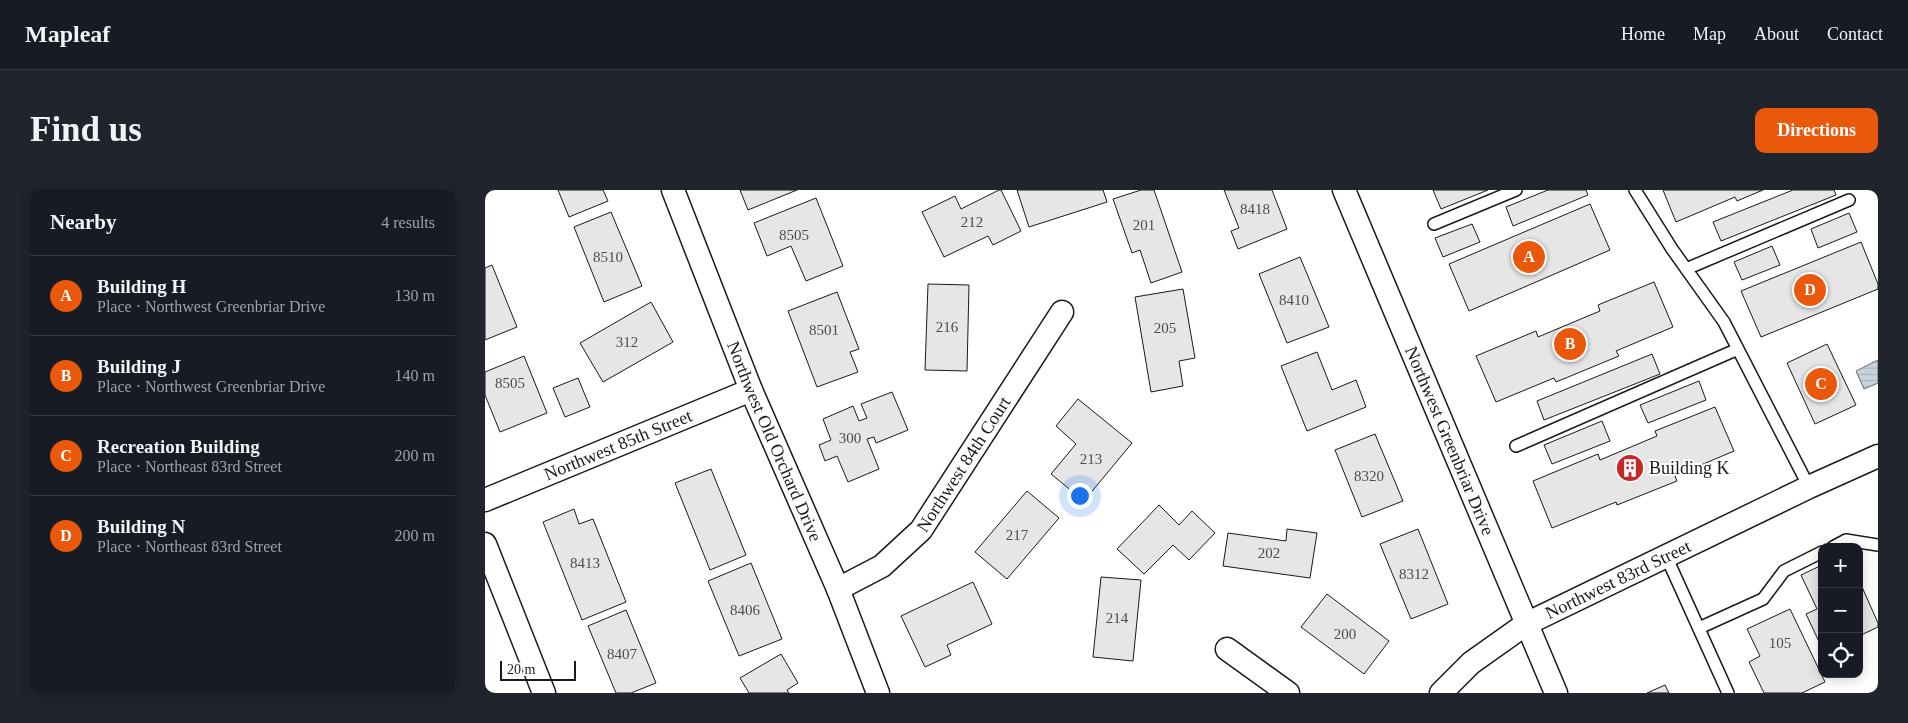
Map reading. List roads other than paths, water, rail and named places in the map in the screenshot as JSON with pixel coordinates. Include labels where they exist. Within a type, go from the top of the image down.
[{"type":"street","name":"Northwest Old Orchard Drive","points":[[673,190],[751,390],[838,589],[878,693]]},
{"type":"street","name":"Northwest Greenbriar Drive","points":[[1344,190],[1556,693]]},
{"type":"street","name":"Northwest 84th Court","points":[[838,589],[882,566],[921,530],[1062,312]]},
{"type":"street","name":"Northwest 85th Street","points":[[485,500],[751,390]]},
{"type":"street","name":"Northwest 83rd Street","points":[[1441,693],[1471,663],[1526,624],[1809,487],[1878,456]]},
{"type":"street","points":[[485,544],[544,693]]},
{"type":"street","points":[[1227,649],[1288,693]]},
{"type":"lane","points":[[1435,224],[1516,190]]},
{"type":"lane","points":[[1635,190],[1686,269],[1724,322],[1809,487]]},
{"type":"lane","points":[[1686,269],[1849,200]]},
{"type":"lane","points":[[1516,446],[1738,349]]},
{"type":"lane","points":[[1840,543],[1846,540],[1878,545]]},
{"type":"lane","points":[[1699,628],[1763,599],[1784,571],[1818,554]]},
{"type":"lane","points":[[1666,556],[1728,693]]},
{"type":"place","name":"Building H","points":[[1529,257]]},
{"type":"place","name":"Building N","points":[[1810,290]]},
{"type":"place","name":"Building J","points":[[1570,344]]},
{"type":"place","name":"Recreation Building","points":[[1821,384]]},
{"type":"place","name":"Building K","points":[[1630,468]]}]
